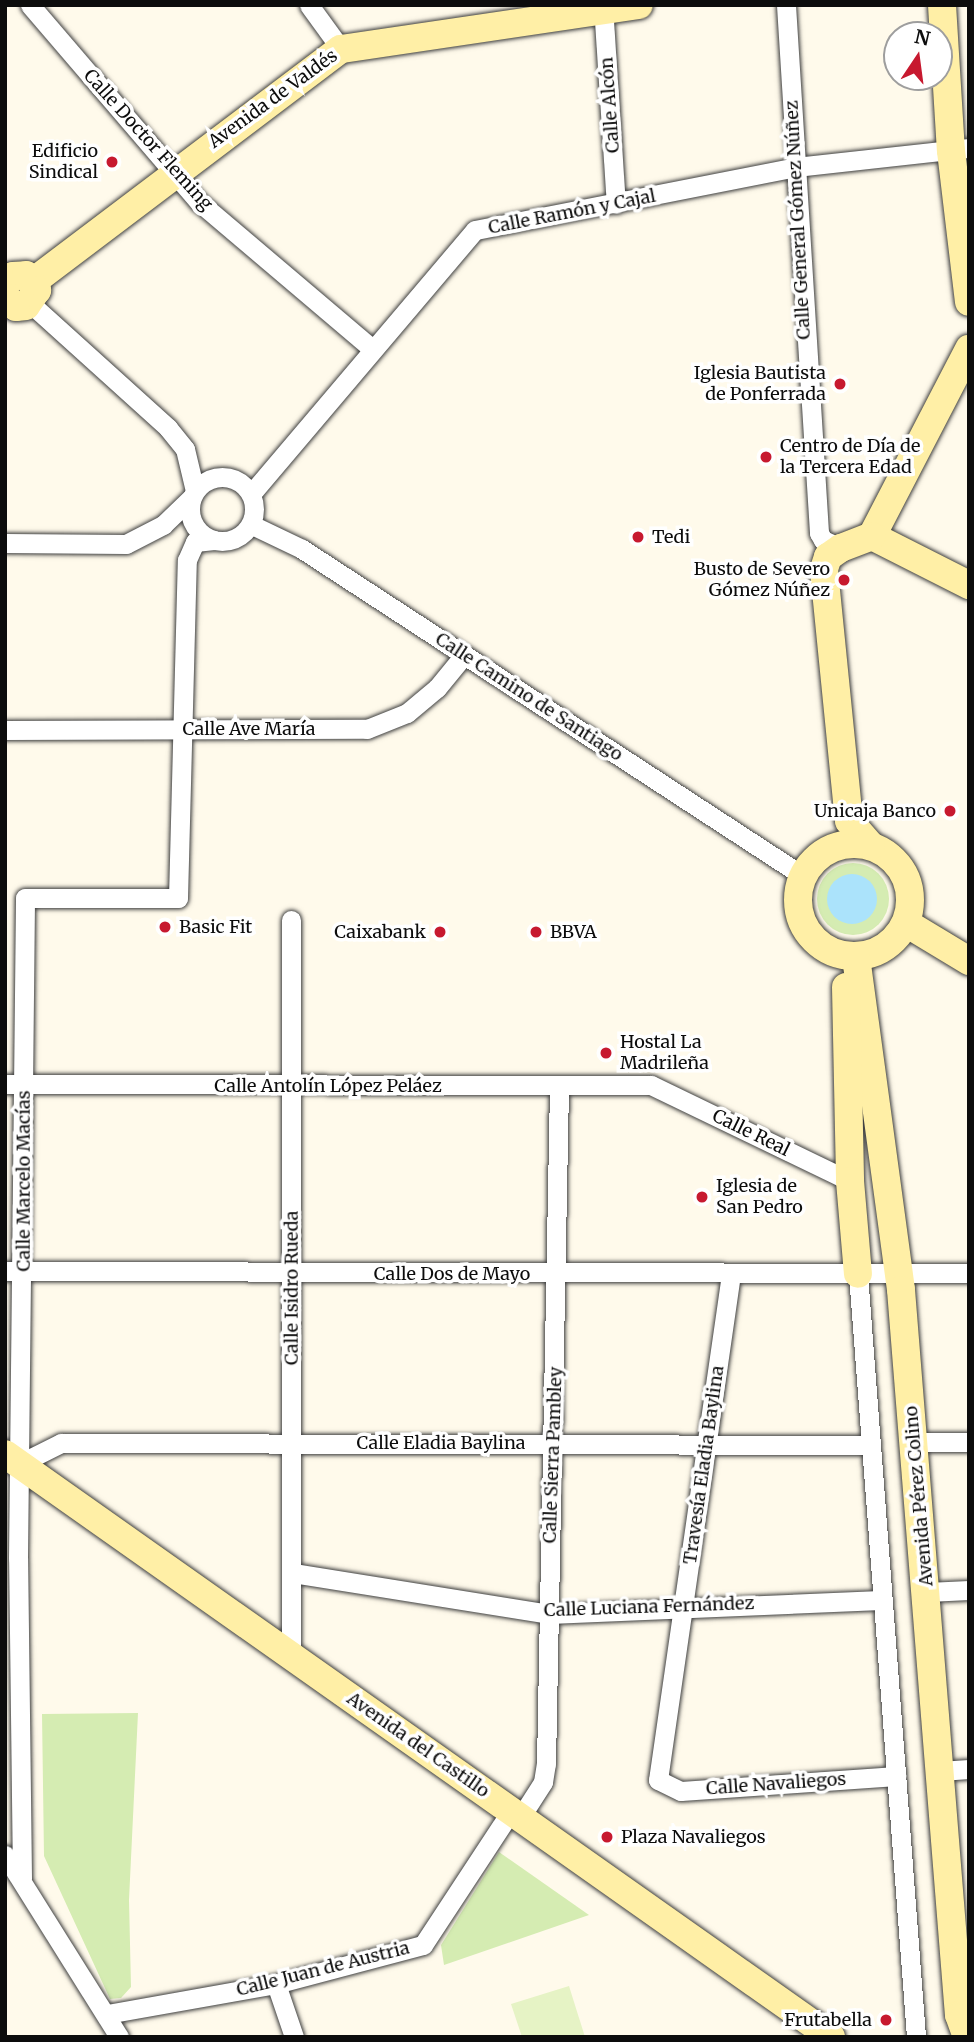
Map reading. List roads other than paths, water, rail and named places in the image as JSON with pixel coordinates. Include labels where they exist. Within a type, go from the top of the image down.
[{"type":"street","name":"Calle Doctor Fleming","points":[[30,5],[199,202],[371,348]]},
{"type":"street","points":[[309,5],[341,48]]},
{"type":"street","name":"Avenida de Valdés","points":[[13,291],[341,48],[603,8],[639,5]]},
{"type":"street","name":"Calle General Gómez Núñez","points":[[786,5],[819,533],[823,540],[841,548]]},
{"type":"street","points":[[942,5],[960,149],[969,302]]},
{"type":"street","name":"Calle Alcón","points":[[603,8],[616,204]]},
{"type":"street","name":"Calle Ramón y Cajal","points":[[251,494],[371,348],[475,230],[796,167],[960,149]]},
{"type":"street","points":[[13,291],[167,428],[185,449],[194,494],[193,524],[214,540]]},
{"type":"street","points":[[871,846],[854,844],[831,849],[803,876],[798,901],[802,922],[824,948],[851,956],[888,946],[906,923],[909,885],[889,856],[871,846],[849,821],[842,779],[824,569],[828,557],[841,548],[872,536],[969,349]]},
{"type":"street","points":[[5,543],[126,544],[163,525],[210,479],[226,477],[240,482],[251,494],[252,525],[236,538],[195,542],[187,561],[179,729]]},
{"type":"street","name":"Calle Camino de Santiago","points":[[252,525],[302,549],[803,876]]},
{"type":"street","points":[[872,536],[969,585]]},
{"type":"street","name":"Calle Ave María","points":[[5,730],[367,729],[407,713],[437,688],[464,655]]},
{"type":"street","name":"Calle Marcelo Macías","points":[[22,1878],[13,1814],[12,1459],[15,1084],[25,898],[178,898],[179,729]]},
{"type":"street","name":"Calle Isidro Rueda","points":[[291,920],[291,1656]]},
{"type":"street","points":[[906,923],[969,961]]},
{"type":"street","points":[[851,956],[850,1181],[915,2037]]},
{"type":"street","name":"Avenida Pérez Colino","points":[[851,956],[899,1273],[927,1591],[958,2015],[967,2037]]},
{"type":"street","name":"Calle Antolín López Peláez","points":[[15,1084],[292,1087],[651,1085]]},
{"type":"street","name":"Calle Real","points":[[651,1085],[850,1181]]},
{"type":"street","name":"Calle Sierra Pambley","points":[[516,1814],[543,1782],[546,1764],[558,1273],[558,1086]]},
{"type":"street","name":"Calle Dos de Mayo","points":[[14,1271],[292,1275],[899,1273]]},
{"type":"street","points":[[899,1273],[969,1273]]},
{"type":"street","name":"Travesía Eladia Baylina","points":[[658,1780],[731,1274]]},
{"type":"street","points":[[915,1442],[969,1442]]},
{"type":"street","name":"Calle Eladia Baylina","points":[[12,1459],[61,1443],[869,1445]]},
{"type":"street","name":"Avenida del Castillo","points":[[12,1459],[831,2037]]},
{"type":"street","name":"Calle Luciana Fernández","points":[[293,1573],[549,1614],[685,1605],[881,1600]]},
{"type":"street","points":[[927,1591],[969,1590]]},
{"type":"street","points":[[940,1771],[969,1769]]},
{"type":"street","name":"Calle Navaliegos","points":[[658,1780],[681,1791],[896,1776]]},
{"type":"street","name":"Calle Juan de Austria","points":[[107,2014],[276,1984],[423,1945],[516,1814]]},
{"type":"street","points":[[5,1855],[22,1878],[119,2037]]},
{"type":"street","points":[[276,1984],[294,2037]]},
{"type":"water","points":[[852,874],[870,881],[877,899],[870,917],[852,924],[834,917],[827,899],[834,881]]},
{"type":"place","name":"Edificio Sindical","points":[[112,162]]},
{"type":"place","name":"Iglesia Bautista de Ponferrada","points":[[840,384]]},
{"type":"place","name":"Centro de Día de la Tercera Edad","points":[[766,457]]},
{"type":"place","name":"Tedi","points":[[638,537]]},
{"type":"place","name":"Busto de Severo Gómez Núñez","points":[[844,580]]},
{"type":"place","name":"Unicaja Banco","points":[[950,811]]},
{"type":"place","name":"Basic Fit","points":[[165,927]]},
{"type":"place","name":"Caixabank","points":[[440,932]]},
{"type":"place","name":"BBVA","points":[[536,932]]},
{"type":"place","name":"Hostal La Madrileña","points":[[606,1053]]},
{"type":"place","name":"Iglesia de San Pedro","points":[[702,1197]]},
{"type":"place","name":"Plaza Navaliegos","points":[[607,1837]]},
{"type":"place","name":"Frutabella","points":[[886,2020]]}]
